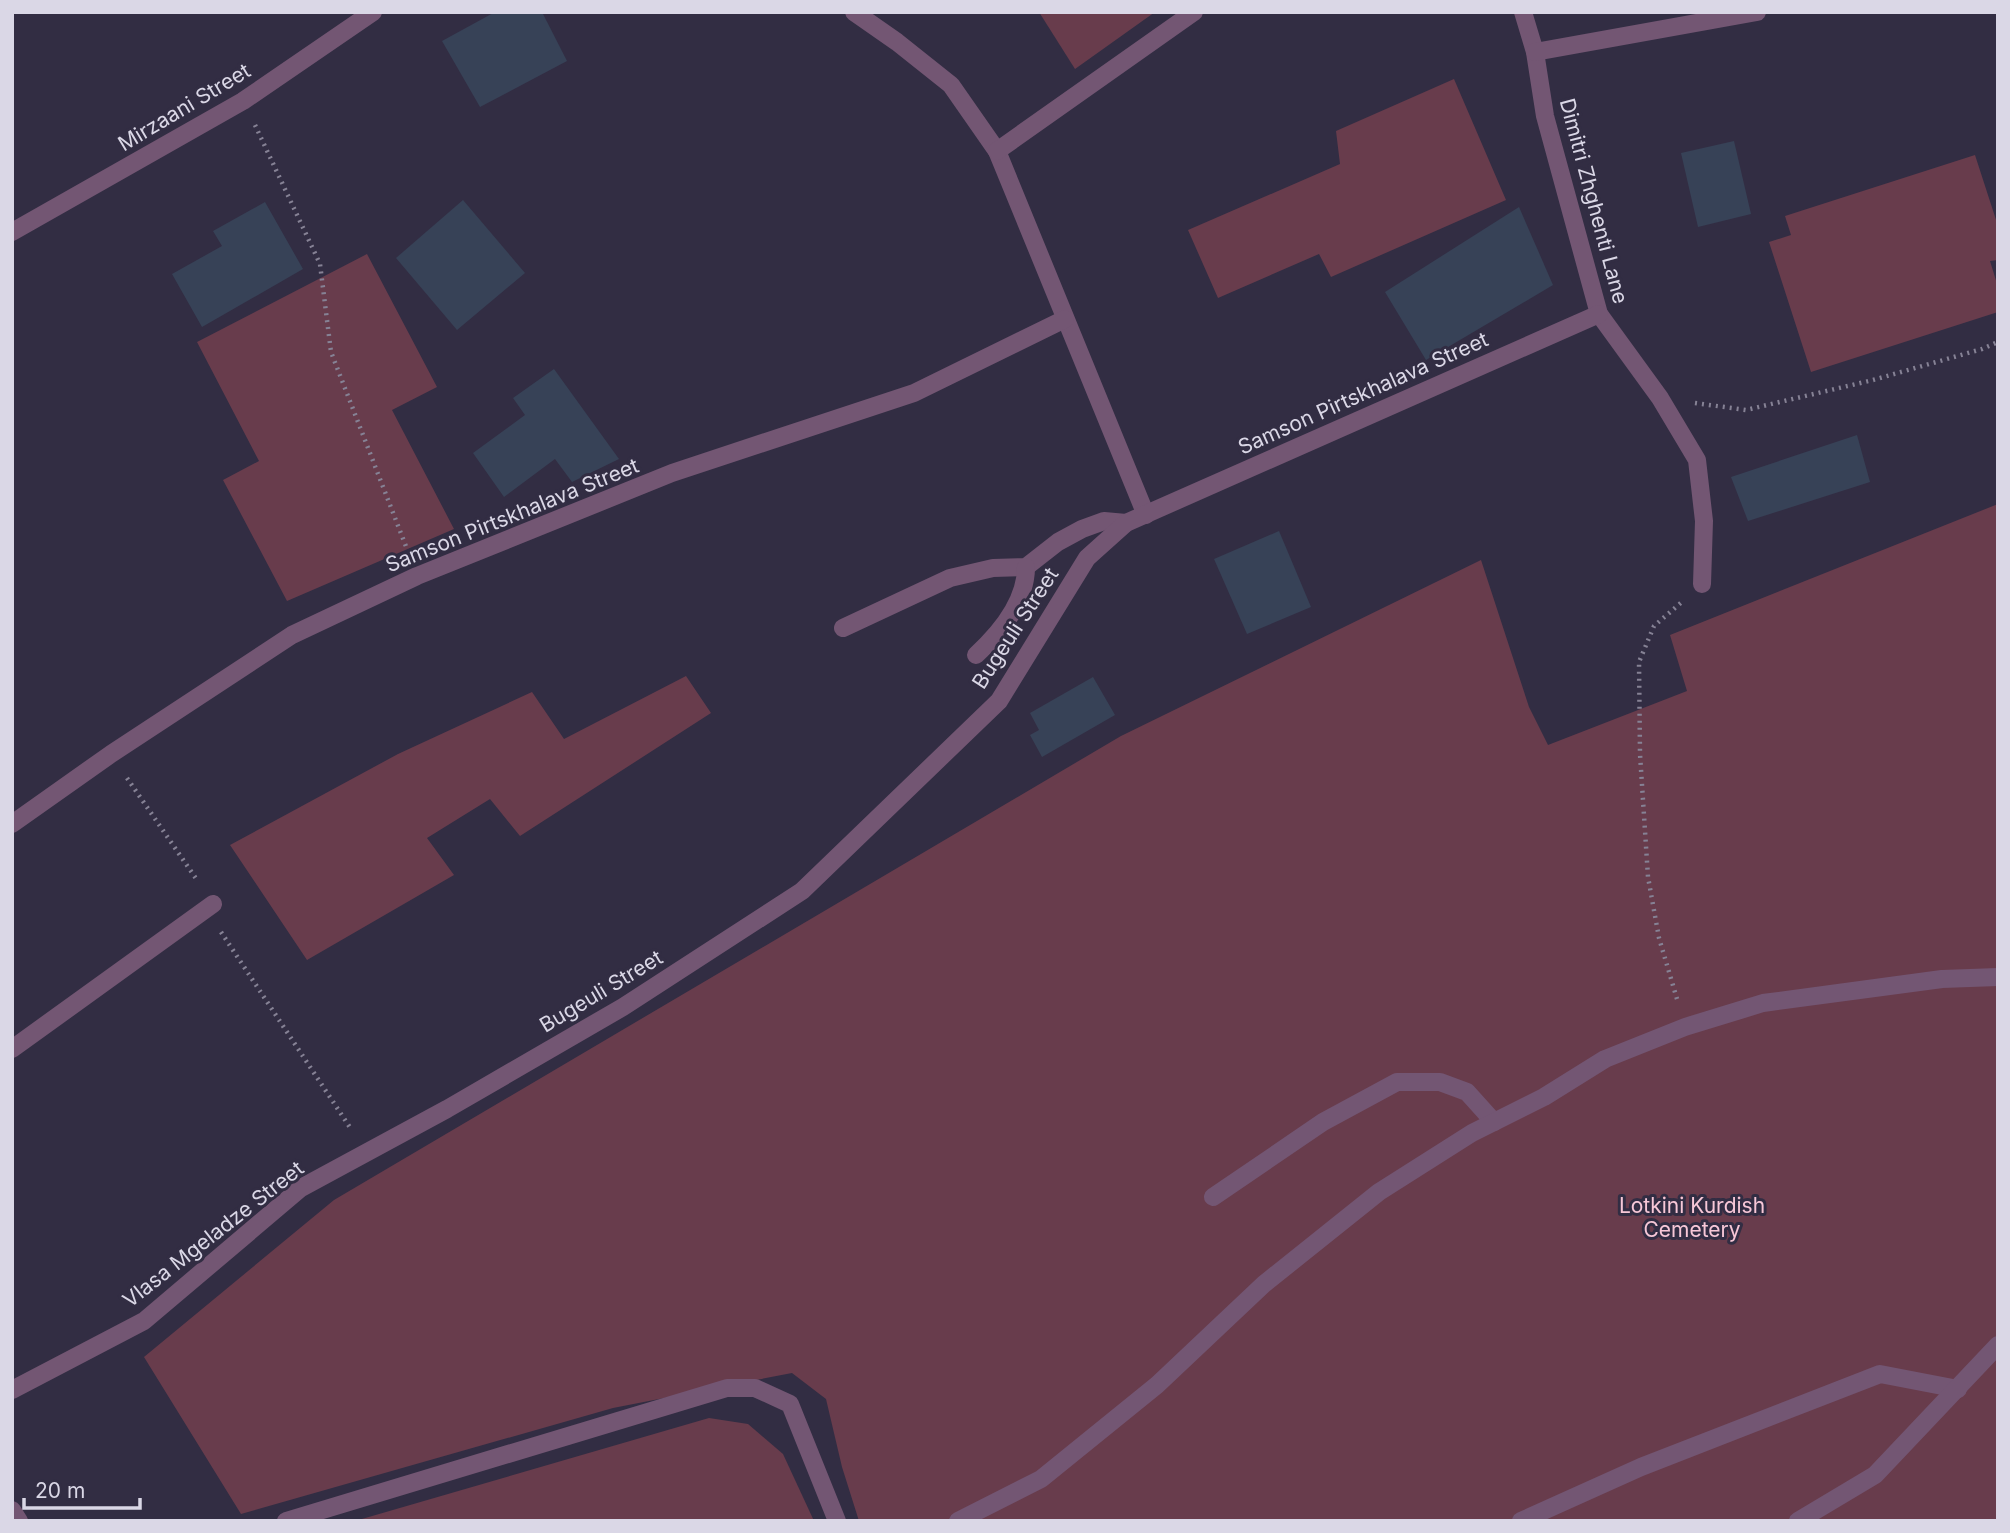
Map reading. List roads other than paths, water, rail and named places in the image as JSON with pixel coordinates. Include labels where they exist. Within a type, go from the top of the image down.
[{"type":"street","name":"Mirzaani Street","points":[[12,232],[243,101],[373,12]]},
{"type":"street","points":[[854,12],[951,85],[997,150],[1146,514]]},
{"type":"street","points":[[997,150],[1194,12]]},
{"type":"street","name":"Dimitri Zhghenti Lane","points":[[1523,12],[1535,52],[1545,116],[1599,314],[1660,398],[1697,460],[1704,521],[1702,584]]},
{"type":"street","points":[[1535,52],[1757,12]]},
{"type":"street","name":"Samson Pirtskhalava Street","points":[[1146,514],[1599,314]]},
{"type":"street","name":"Samson Pirtskhalava Street","points":[[12,824],[111,754],[292,635],[417,576],[672,473],[914,393],[1065,319]]},
{"type":"street","name":"Bugeuli Street","points":[[367,1152],[623,1007],[802,891],[999,701],[1087,558],[1126,523],[1146,514]]},
{"type":"street","points":[[844,628],[950,578],[993,568],[1026,567],[1058,542],[1082,529],[1104,521],[1126,523]]},
{"type":"street","points":[[976,655],[1007,621],[1019,600],[1026,580],[1026,567]]},
{"type":"street","points":[[12,1049],[213,904]]},
{"type":"street","points":[[958,1521],[1041,1479],[1157,1385],[1264,1284],[1379,1192],[1472,1133],[1544,1097],[1605,1059],[1685,1027],[1763,1003],[1942,979],[1998,977]]},
{"type":"street","points":[[1213,1198],[1323,1122],[1398,1082],[1440,1082],[1467,1092],[1494,1122]]},
{"type":"street","name":"Vlasa Mgeladze Street","points":[[12,1390],[144,1321],[301,1188],[367,1152]]},
{"type":"street","points":[[1798,1521],[1875,1475],[1998,1345]]},
{"type":"street","points":[[1521,1521],[1641,1467],[1880,1374],[1958,1389]]},
{"type":"street","points":[[286,1521],[727,1388],[755,1388],[790,1405],[837,1521]]},
{"type":"street","points":[[12,1510],[19,1521]]},
{"type":"park label","name":"Lotkini Kurdish Cemetery","points":[[1692,1217]]}]
